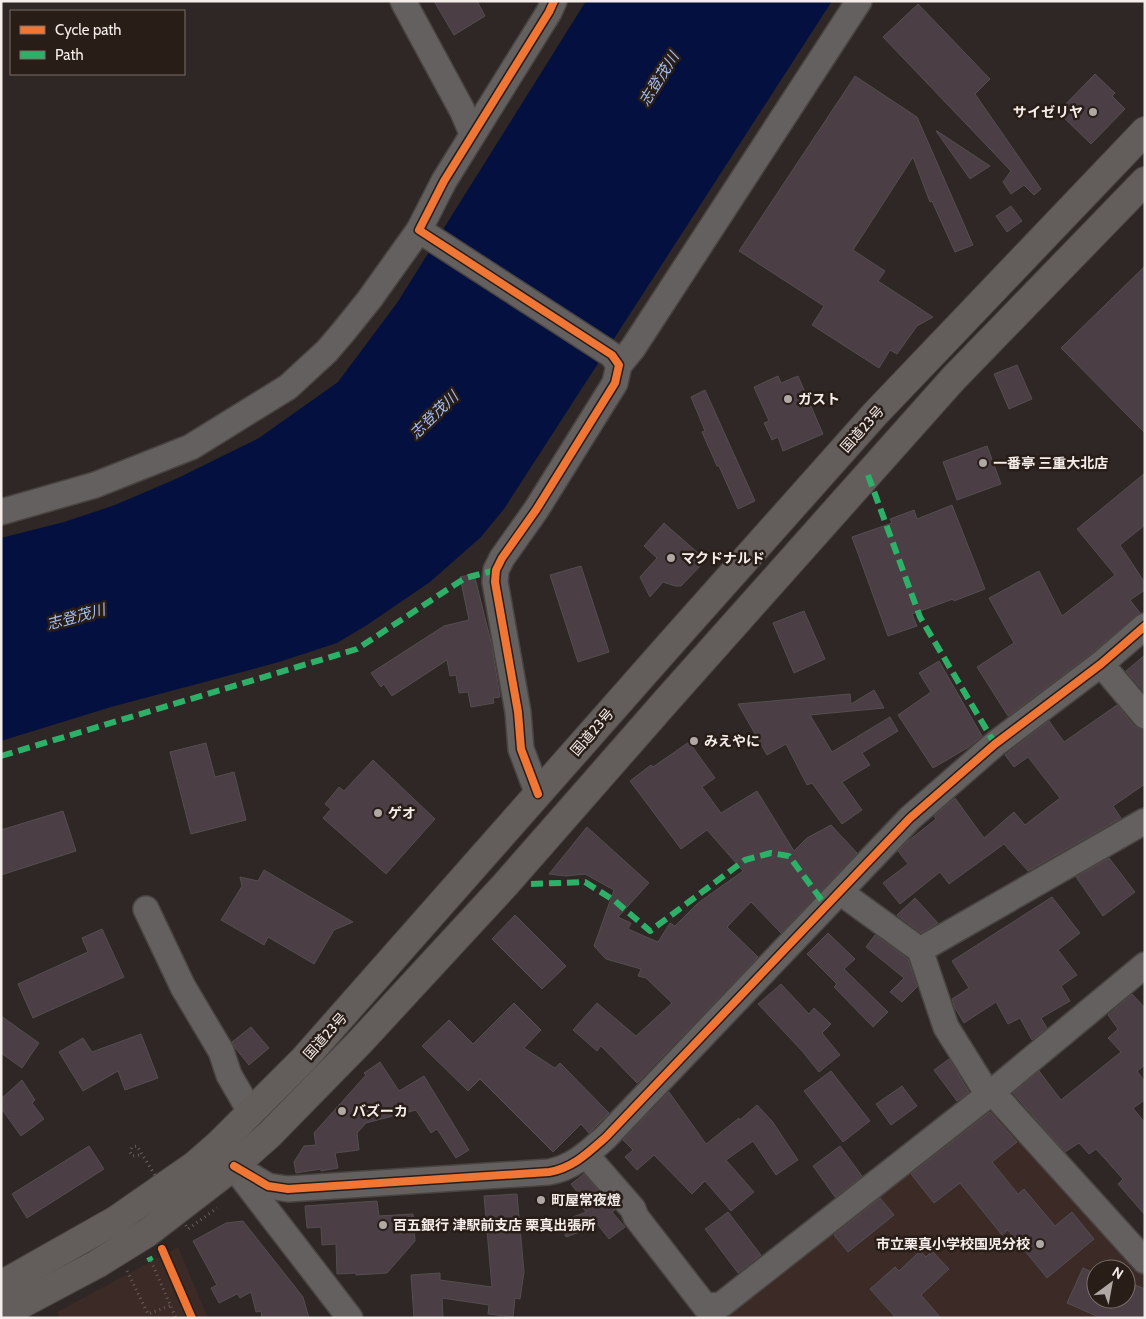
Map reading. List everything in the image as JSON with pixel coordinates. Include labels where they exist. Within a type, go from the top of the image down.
[{"type":"highway","name":"国道23号","points":[[1,1285],[116,1220],[195,1165],[219,1144],[304,1059],[875,414],[1145,131]]},
{"type":"highway","name":"国道23号","points":[[1,1315],[125,1247],[166,1219],[234,1166],[269,1135],[360,1042],[505,885],[953,379],[1145,181]]},
{"type":"street","points":[[403,1],[462,110],[472,133]]},
{"type":"street","points":[[1,512],[95,485],[191,447],[288,387],[332,345],[423,233],[444,181],[554,1]]},
{"type":"street","points":[[538,794],[521,750],[518,712],[495,582],[496,570],[536,510],[614,383],[616,360],[633,348],[859,1]]},
{"type":"street","points":[[423,233],[616,360]]},
{"type":"street","points":[[234,1166],[268,1186],[288,1189],[549,1172],[568,1166],[586,1155],[606,1137],[910,818],[988,750],[1101,664],[1145,626]]},
{"type":"street","points":[[1101,664],[1145,716]]},
{"type":"street","points":[[920,950],[1145,821]]},
{"type":"street","points":[[840,892],[920,950],[946,1027],[986,1091],[992,1092],[1145,1261]]},
{"type":"street","points":[[146,909],[182,988],[220,1051],[229,1075],[251,1112]]},
{"type":"street","points":[[586,1155],[633,1209],[636,1217],[703,1312],[721,1306],[992,1092],[1145,965]]},
{"type":"street","points":[[219,1144],[350,1318]]},
{"type":"path","points":[[139,1155],[132,1156],[130,1152],[132,1148],[137,1146],[188,1229],[217,1208]]},
{"type":"path","points":[[151,1260],[176,1318]]},
{"type":"path","points":[[126,1268],[148,1314],[172,1305]]},
{"type":"shaded area","points":[[989,1101],[1145,1268],[1145,1318],[709,1318]]},
{"type":"shaded area","points":[[178,1247],[208,1318],[60,1318],[57,1312]]},
{"type":"water","name":"志登茂川","points":[[586,1],[832,1],[504,509],[481,537],[430,582],[337,643],[279,662],[111,707],[1,741],[1,538],[64,522],[115,505],[178,478],[259,438],[338,382],[397,303]]},
{"type":"building","points":[[434,1],[477,1],[485,16],[454,35]]},
{"type":"building","points":[[918,4],[990,79],[975,94],[1041,189],[1034,195],[1024,185],[1011,194],[1003,182],[1011,171],[883,37]]},
{"type":"building","points":[[1095,74],[1115,93],[1112,96],[1125,109],[1091,144],[1058,112]]},
{"type":"building","points":[[855,76],[917,117],[973,245],[955,252],[932,201],[930,202],[913,157],[853,250],[885,271],[878,281],[933,317],[917,326],[897,354],[890,350],[879,368],[812,325],[824,306],[739,251]]},
{"type":"building","points":[[937,131],[990,166],[970,179]]},
{"type":"building","points":[[1011,206],[1022,221],[1007,232],[996,216]]},
{"type":"building","points":[[1145,266],[1145,433],[1061,348]]},
{"type":"building","points":[[1017,365],[1032,399],[1009,409],[994,374]]},
{"type":"building","points":[[778,376],[781,383],[798,376],[823,434],[783,451],[778,437],[772,440],[764,423],[769,421],[754,387]]},
{"type":"building","points":[[705,390],[755,501],[738,509],[702,432],[705,431],[691,397]]},
{"type":"building","points":[[987,446],[1001,484],[957,500],[943,462]]},
{"type":"building","points":[[1145,473],[1145,525],[1120,545],[1145,583],[1145,590],[1130,600],[1140,613],[1092,653],[1008,716],[977,667],[1014,643],[989,598],[1039,571],[1062,616],[1115,575],[1077,529]]},
{"type":"building","points":[[952,505],[985,589],[912,614],[917,626],[888,636],[852,537],[892,523],[890,519],[914,510],[917,519]]},
{"type":"building","points":[[664,523],[706,560],[681,586],[663,582],[650,597],[640,577],[657,558],[644,546]]},
{"type":"building","points":[[581,566],[609,652],[578,662],[550,575]]},
{"type":"building","points":[[474,574],[492,646],[500,697],[493,698],[494,703],[471,707],[468,692],[459,693],[456,675],[450,676],[447,660],[392,696],[384,684],[381,687],[371,673],[444,626],[469,620],[460,577]]},
{"type":"building","points":[[804,611],[825,659],[794,673],[773,623]]},
{"type":"building","points":[[1145,655],[1145,693],[1126,671]]},
{"type":"building","points":[[939,661],[982,736],[969,747],[933,768],[898,715],[931,692],[919,673]]},
{"type":"building","points":[[874,690],[884,708],[810,715],[832,752],[890,717],[898,731],[862,753],[870,765],[842,782],[862,810],[842,824],[812,783],[807,785],[786,744],[767,755],[738,704],[850,694],[851,704]]},
{"type":"building","points":[[1117,705],[1134,726],[1145,730],[1145,784],[1113,806],[1121,818],[1028,871],[1004,844],[949,884],[940,872],[900,904],[883,883],[908,864],[898,851],[936,819],[934,816],[955,798],[984,838],[1014,812],[1025,825],[1060,798],[1028,757],[1014,767],[1005,755],[1049,721],[1064,742]]},
{"type":"building","points":[[689,742],[715,778],[702,787],[721,813],[757,791],[794,851],[807,838],[831,825],[857,853],[781,933],[751,902],[727,927],[758,957],[637,1083],[601,1046],[597,1051],[573,1030],[597,1003],[636,1036],[672,1003],[646,978],[638,976],[641,969],[606,959],[594,946],[614,890],[585,874],[566,876],[549,874],[587,827],[649,883],[618,917],[631,923],[628,929],[658,942],[670,923],[675,926],[698,903],[743,871],[707,830],[681,849],[630,781],[651,765],[653,767]]},
{"type":"building","points":[[206,743],[215,777],[234,772],[246,820],[191,834],[170,752]]},
{"type":"building","name":"ゲオ","points":[[373,760],[435,819],[386,874],[323,818],[331,809],[325,804],[339,787],[344,791]]},
{"type":"building","points":[[63,811],[76,851],[1,875],[1,830]]},
{"type":"building","points":[[1109,858],[1135,892],[1103,916],[1076,877]]},
{"type":"building","points":[[264,870],[353,922],[334,930],[314,964],[268,937],[264,945],[221,920],[242,886],[240,877],[258,881]]},
{"type":"building","points":[[1052,897],[1080,933],[1058,950],[1077,975],[1061,986],[1070,1001],[1041,1018],[1047,1028],[1032,1040],[1020,1018],[1008,1024],[996,1002],[964,1023],[952,999],[969,988],[952,961]]},
{"type":"building","points":[[915,898],[938,923],[921,933],[897,915]]},
{"type":"building","points":[[515,915],[566,966],[542,989],[492,939]]},
{"type":"building","points":[[102,929],[124,977],[33,1018],[18,984],[88,952],[82,938]]},
{"type":"building","points":[[828,933],[855,959],[844,969],[888,1012],[873,1027],[834,987],[837,984],[807,954]]},
{"type":"building","points":[[875,935],[908,959],[917,987],[902,1002],[890,992],[904,978],[866,947]]},
{"type":"building","points":[[781,984],[809,1014],[814,1008],[831,1024],[822,1033],[840,1055],[819,1072],[758,1004]]},
{"type":"building","points":[[1132,994],[1145,1008],[1145,1065],[1137,1071],[1145,1082],[1145,1100],[1133,1108],[1145,1123],[1145,1215],[1118,1184],[1123,1179],[1096,1149],[1089,1154],[1079,1143],[1065,1152],[1013,1093],[1039,1071],[1061,1100],[1121,1052],[1108,1038],[1118,1029],[1108,1015]]},
{"type":"building","points":[[514,1003],[541,1030],[524,1048],[555,1068],[560,1063],[609,1113],[589,1133],[581,1124],[553,1152],[480,1079],[468,1091],[422,1046],[449,1020],[473,1044]]},
{"type":"building","points":[[1,1016],[39,1043],[22,1068],[1,1053]]},
{"type":"building","points":[[251,1027],[269,1048],[249,1065],[232,1042]]},
{"type":"building","points":[[141,1034],[158,1078],[125,1090],[118,1071],[83,1091],[59,1052],[83,1038],[92,1052]]},
{"type":"building","points":[[949,1059],[969,1092],[957,1101],[934,1070]]},
{"type":"building","points":[[380,1062],[399,1091],[424,1076],[469,1150],[456,1158],[437,1129],[431,1133],[416,1110],[366,1123],[357,1133],[359,1150],[335,1153],[338,1168],[296,1173],[294,1162],[304,1146],[316,1145],[314,1133],[366,1075],[364,1073]]},
{"type":"building","points":[[831,1071],[870,1121],[843,1142],[804,1091]]},
{"type":"building","points":[[22,1080],[35,1100],[32,1103],[44,1119],[21,1136],[1,1108],[1,1099]]},
{"type":"building","points":[[902,1086],[917,1106],[891,1125],[876,1104]]},
{"type":"building","points":[[669,1092],[706,1144],[739,1118],[740,1120],[757,1105],[772,1121],[798,1160],[776,1175],[753,1141],[726,1160],[754,1192],[731,1211],[705,1181],[692,1194],[654,1155],[637,1170],[625,1157],[633,1150],[623,1140]]},
{"type":"building","points":[[990,1112],[1017,1142],[992,1162],[1018,1194],[1024,1189],[1055,1226],[1072,1212],[1094,1239],[1047,1278],[1008,1230],[1002,1235],[960,1183],[934,1203],[911,1174]]},
{"type":"building","points":[[89,1146],[104,1169],[27,1218],[12,1194]]},
{"type":"building","points":[[840,1146],[862,1176],[835,1197],[813,1166]]},
{"type":"building","points":[[584,1174],[615,1210],[612,1212],[625,1227],[609,1239],[598,1225],[566,1237],[560,1222],[586,1212],[577,1200],[581,1197],[571,1184]]},
{"type":"building","points":[[517,1194],[524,1272],[520,1299],[515,1298],[513,1317],[488,1314],[489,1305],[442,1298],[443,1318],[414,1318],[411,1275],[440,1273],[440,1280],[492,1287],[484,1196]]},
{"type":"building","points":[[880,1198],[894,1215],[848,1252],[834,1235]]},
{"type":"building","points":[[377,1201],[379,1216],[413,1214],[415,1241],[387,1273],[337,1274],[336,1244],[322,1245],[321,1227],[307,1228],[305,1206]]},
{"type":"building","points":[[728,1212],[761,1255],[738,1273],[705,1229]]},
{"type":"building","points":[[243,1221],[303,1297],[309,1318],[262,1318],[261,1311],[256,1312],[251,1292],[240,1298],[237,1294],[219,1303],[211,1288],[217,1285],[193,1241],[226,1223]]},
{"type":"building","points":[[920,1251],[926,1257],[932,1251],[949,1269],[921,1295],[941,1318],[896,1318],[870,1289],[895,1267],[899,1271]]},
{"type":"building","points":[[1083,1268],[1086,1269],[1086,1309],[1136,1309],[1136,1285],[1145,1289],[1145,1318],[1101,1318],[1067,1303]]},
{"type":"marked path","points":[[868,475],[920,617],[995,744]]},
{"type":"marked path","points":[[1,756],[357,649],[465,578],[496,570]]},
{"type":"marked path","points":[[531,884],[585,882],[615,901],[650,931],[745,860],[771,853],[789,856],[826,906]]},
{"type":"marked path","points":[[149,1257],[151,1261]]},
{"type":"cycle path","points":[[538,794],[521,749],[518,712],[495,582],[496,570],[502,558],[536,510],[615,383],[619,365],[612,355],[419,230],[444,181],[554,1]]},
{"type":"cycle path","points":[[234,1166],[268,1186],[288,1189],[549,1172],[573,1163],[587,1154],[606,1137],[910,818],[995,744],[1101,664],[1145,626]]},
{"type":"cycle path","points":[[162,1249],[192,1318]]},
{"type":"place","name":"サイゼリヤ","points":[[1093,112]]},
{"type":"place","name":"ガスト","points":[[788,399]]},
{"type":"place","name":"一番亭 三重大北店","points":[[983,463]]},
{"type":"place","name":"マクドナルド","points":[[671,558]]},
{"type":"place","name":"みえやに","points":[[694,741]]},
{"type":"place","name":"ゲオ","points":[[378,813]]},
{"type":"place","name":"バズーカ","points":[[342,1111]]},
{"type":"place","name":"町屋常夜燈","points":[[541,1200]]},
{"type":"place","name":"百五銀行 津駅前支店 栗真出張所","points":[[383,1225]]},
{"type":"place","name":"市立栗真小学校国児分校","points":[[1040,1244]]}]
